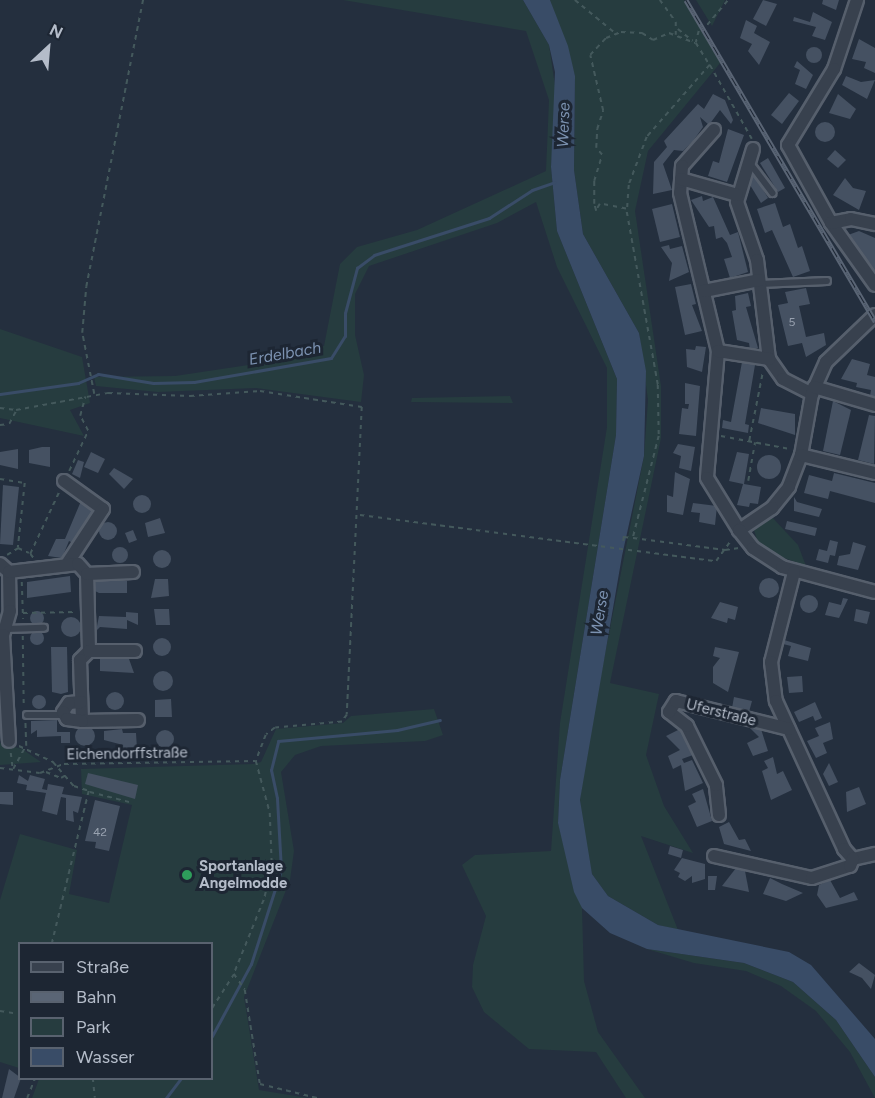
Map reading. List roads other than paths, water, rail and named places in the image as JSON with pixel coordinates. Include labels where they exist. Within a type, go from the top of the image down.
[{"type":"street","points":[[857,0],[834,69],[788,145],[831,223],[875,285]]},
{"type":"street","points":[[714,130],[682,166],[680,193],[718,351],[708,478],[748,543],[788,569],[875,592]]},
{"type":"street","points":[[751,155],[737,195],[739,210],[752,236],[769,358],[783,379],[813,391],[875,405]]},
{"type":"street","points":[[681,179],[737,195]]},
{"type":"street","points":[[831,223],[851,219],[875,224]]},
{"type":"street","points":[[704,291],[759,282]]},
{"type":"street","points":[[739,530],[781,500],[801,453],[813,391],[842,342],[875,315]]},
{"type":"street","points":[[718,351],[769,358]]},
{"type":"street","points":[[801,453],[875,473]]},
{"type":"street","points":[[64,481],[103,509],[67,564]]},
{"type":"street","points":[[4,739],[3,634],[8,567],[31,572],[38,566],[78,564],[87,574],[89,651]]},
{"type":"street","name":"Uferstraße","points":[[788,569],[771,662],[777,701],[844,849],[854,859]]},
{"type":"street","points":[[87,574],[133,572]]},
{"type":"street","points":[[82,721],[80,660],[89,651],[135,651]]},
{"type":"street","name":"Uferstraße","points":[[719,815],[711,775],[687,726],[669,712],[676,701],[789,729]]},
{"type":"street","points":[[81,702],[66,704],[63,715],[82,721],[138,720]]},
{"type":"street","points":[[714,855],[812,878],[850,866],[854,859],[875,854]]},
{"type":"lane","points":[[751,155],[772,194]]},
{"type":"lane","points":[[759,282],[827,280]]},
{"type":"lane","points":[[3,634],[23,628],[44,628]]},
{"type":"lane","points":[[27,715],[63,715]]},
{"type":"water","name":"Werse","points":[[523,0],[550,0],[568,46],[575,76],[574,170],[583,234],[639,333],[646,371],[644,456],[622,556],[580,800],[592,874],[608,896],[658,925],[789,952],[811,965],[875,1039],[875,1077],[836,1020],[793,982],[744,963],[647,949],[610,933],[582,908],[574,892],[558,823],[560,780],[616,435],[617,379],[557,231],[551,167],[555,72],[549,45]]},
{"type":"waterway","name":"Erdelbach","points":[[0,394],[78,383],[98,374],[153,383],[194,382],[331,358],[345,336],[345,313],[357,268],[374,255],[489,218],[532,190],[555,182]]},
{"type":"waterway","points":[[213,1034],[251,964],[281,870],[277,798],[271,770],[278,741],[397,730],[440,720]]},
{"type":"waterway","points":[[166,1098],[180,1080]]},
{"type":"railway","points":[[686,0],[875,321]]},
{"type":"place","name":"Sportanlage Angelmodde","points":[[187,875]]}]
